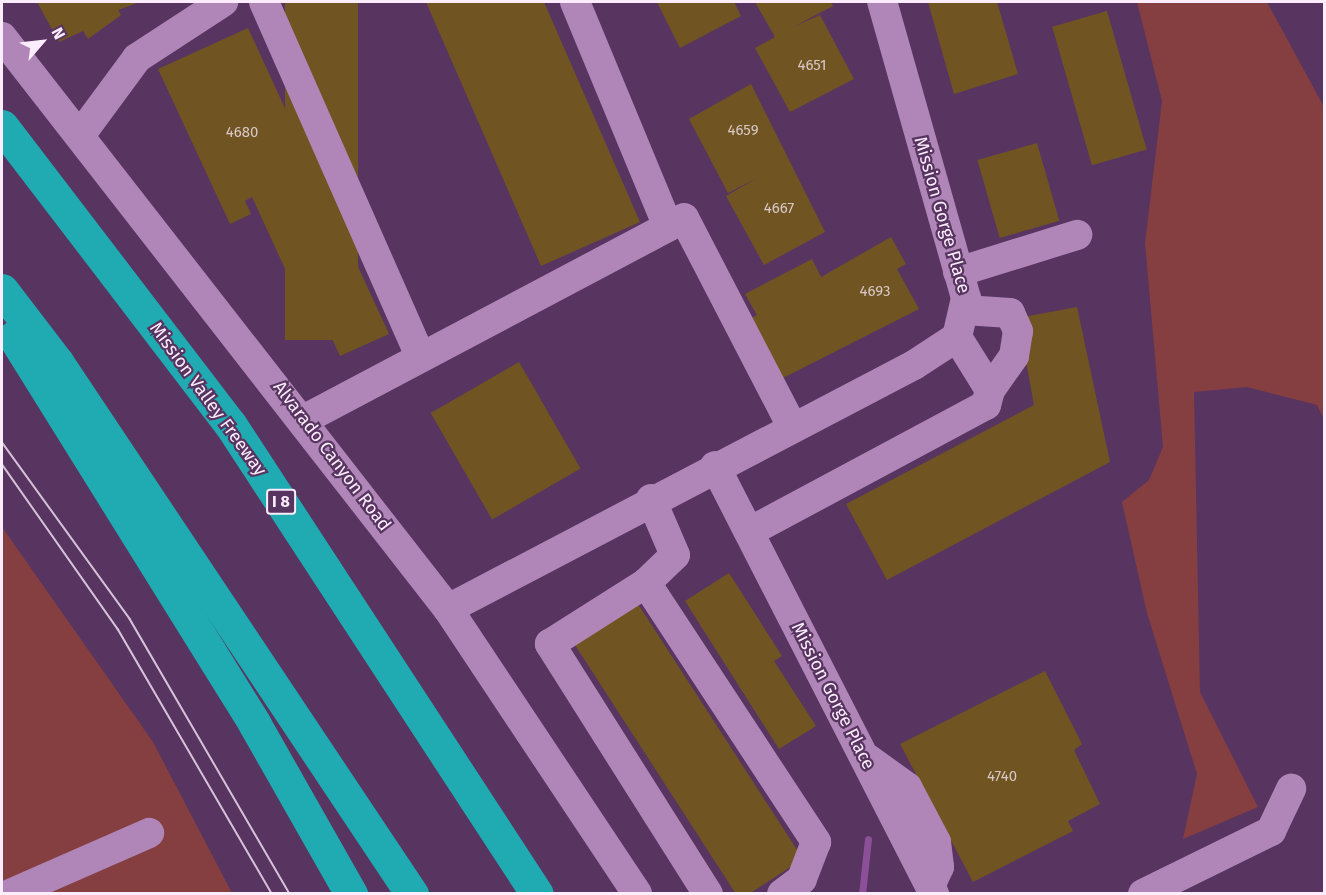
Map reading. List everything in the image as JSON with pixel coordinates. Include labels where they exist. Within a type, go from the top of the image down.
[{"type":"highway","name":"Mission Valley Freeway","points":[[2,126],[230,424],[537,894]]},
{"type":"highway","points":[[2,290],[63,372],[412,894]]},
{"type":"highway","points":[[2,318],[254,723],[351,894]]},
{"type":"street","points":[[81,134],[136,58],[223,2]]},
{"type":"street","points":[[264,2],[420,356]]},
{"type":"street","points":[[575,2],[668,226]]},
{"type":"street","name":"Mission Gorge Place","points":[[882,2],[958,272],[961,323]]},
{"type":"street","name":"Alvarado Canyon Road","points":[[2,37],[305,419],[448,609],[637,894]]},
{"type":"street","points":[[305,419],[684,218],[792,426]]},
{"type":"street","points":[[958,272],[1077,235]]},
{"type":"street","points":[[448,609],[792,426],[961,323],[1010,313],[1018,331],[1014,356],[990,390],[986,405],[749,532]]},
{"type":"street","points":[[961,323],[990,390]]},
{"type":"street","name":"Mission Gorge Place","points":[[715,466],[932,890]]},
{"type":"street","points":[[651,499],[675,555],[646,583],[550,644],[708,894]]},
{"type":"street","points":[[646,583],[816,842],[802,879],[782,894]]},
{"type":"street","points":[[1143,894],[1271,831],[1291,789]]},
{"type":"street","points":[[10,894],[149,833]]},
{"type":"shaded area","points":[[1137,2],[1267,2],[1324,107],[1324,419],[1317,405],[1247,387],[1194,392],[1200,692],[1258,807],[1183,839],[1197,774],[1147,613],[1122,502],[1149,480],[1163,447],[1145,243],[1162,101]]},
{"type":"shaded area","points":[[2,527],[153,742],[232,893],[2,893]]},
{"type":"building","points":[[37,2],[140,2],[118,10],[121,15],[88,39],[83,31],[59,42]]},
{"type":"building","points":[[285,2],[358,2],[358,340],[285,340]]},
{"type":"building","points":[[426,2],[544,2],[640,222],[541,266]]},
{"type":"building","points":[[657,2],[734,2],[741,16],[680,48]]},
{"type":"building","points":[[755,2],[831,2],[833,6],[793,27],[820,15],[854,79],[790,112],[755,48],[775,37]]},
{"type":"building","points":[[928,2],[997,2],[1018,74],[954,94]]},
{"type":"building","points":[[1107,11],[1147,149],[1092,165],[1052,27]]},
{"type":"building","points":[[248,28],[389,334],[340,356],[323,319],[311,325],[252,197],[245,201],[251,214],[230,224],[158,69]]},
{"type":"building","points":[[751,84],[825,232],[764,265],[726,196],[759,177],[728,193],[689,119]]},
{"type":"building","points":[[1037,143],[1059,221],[1000,238],[977,160]]},
{"type":"building","points":[[891,237],[906,264],[897,269],[919,309],[779,380],[747,321],[757,315],[745,294],[812,259],[821,277]]},
{"type":"building","points":[[1077,307],[1110,462],[887,580],[846,504],[1034,405],[1018,318]]},
{"type":"building","points":[[519,362],[580,469],[492,520],[431,413]]},
{"type":"building","points":[[729,573],[782,656],[774,661],[816,726],[779,749],[685,601]]},
{"type":"building","points":[[638,604],[803,859],[749,894],[736,894],[575,645]]},
{"type":"building","points":[[1045,671],[1082,744],[1074,750],[1100,804],[1068,821],[1073,831],[973,882],[900,744]]},
{"type":"waterway","points":[[862,894],[868,839]]},
{"type":"tram line","points":[[2,442],[130,619],[290,894]]},
{"type":"tram line","points":[[2,464],[118,629],[272,894]]}]
